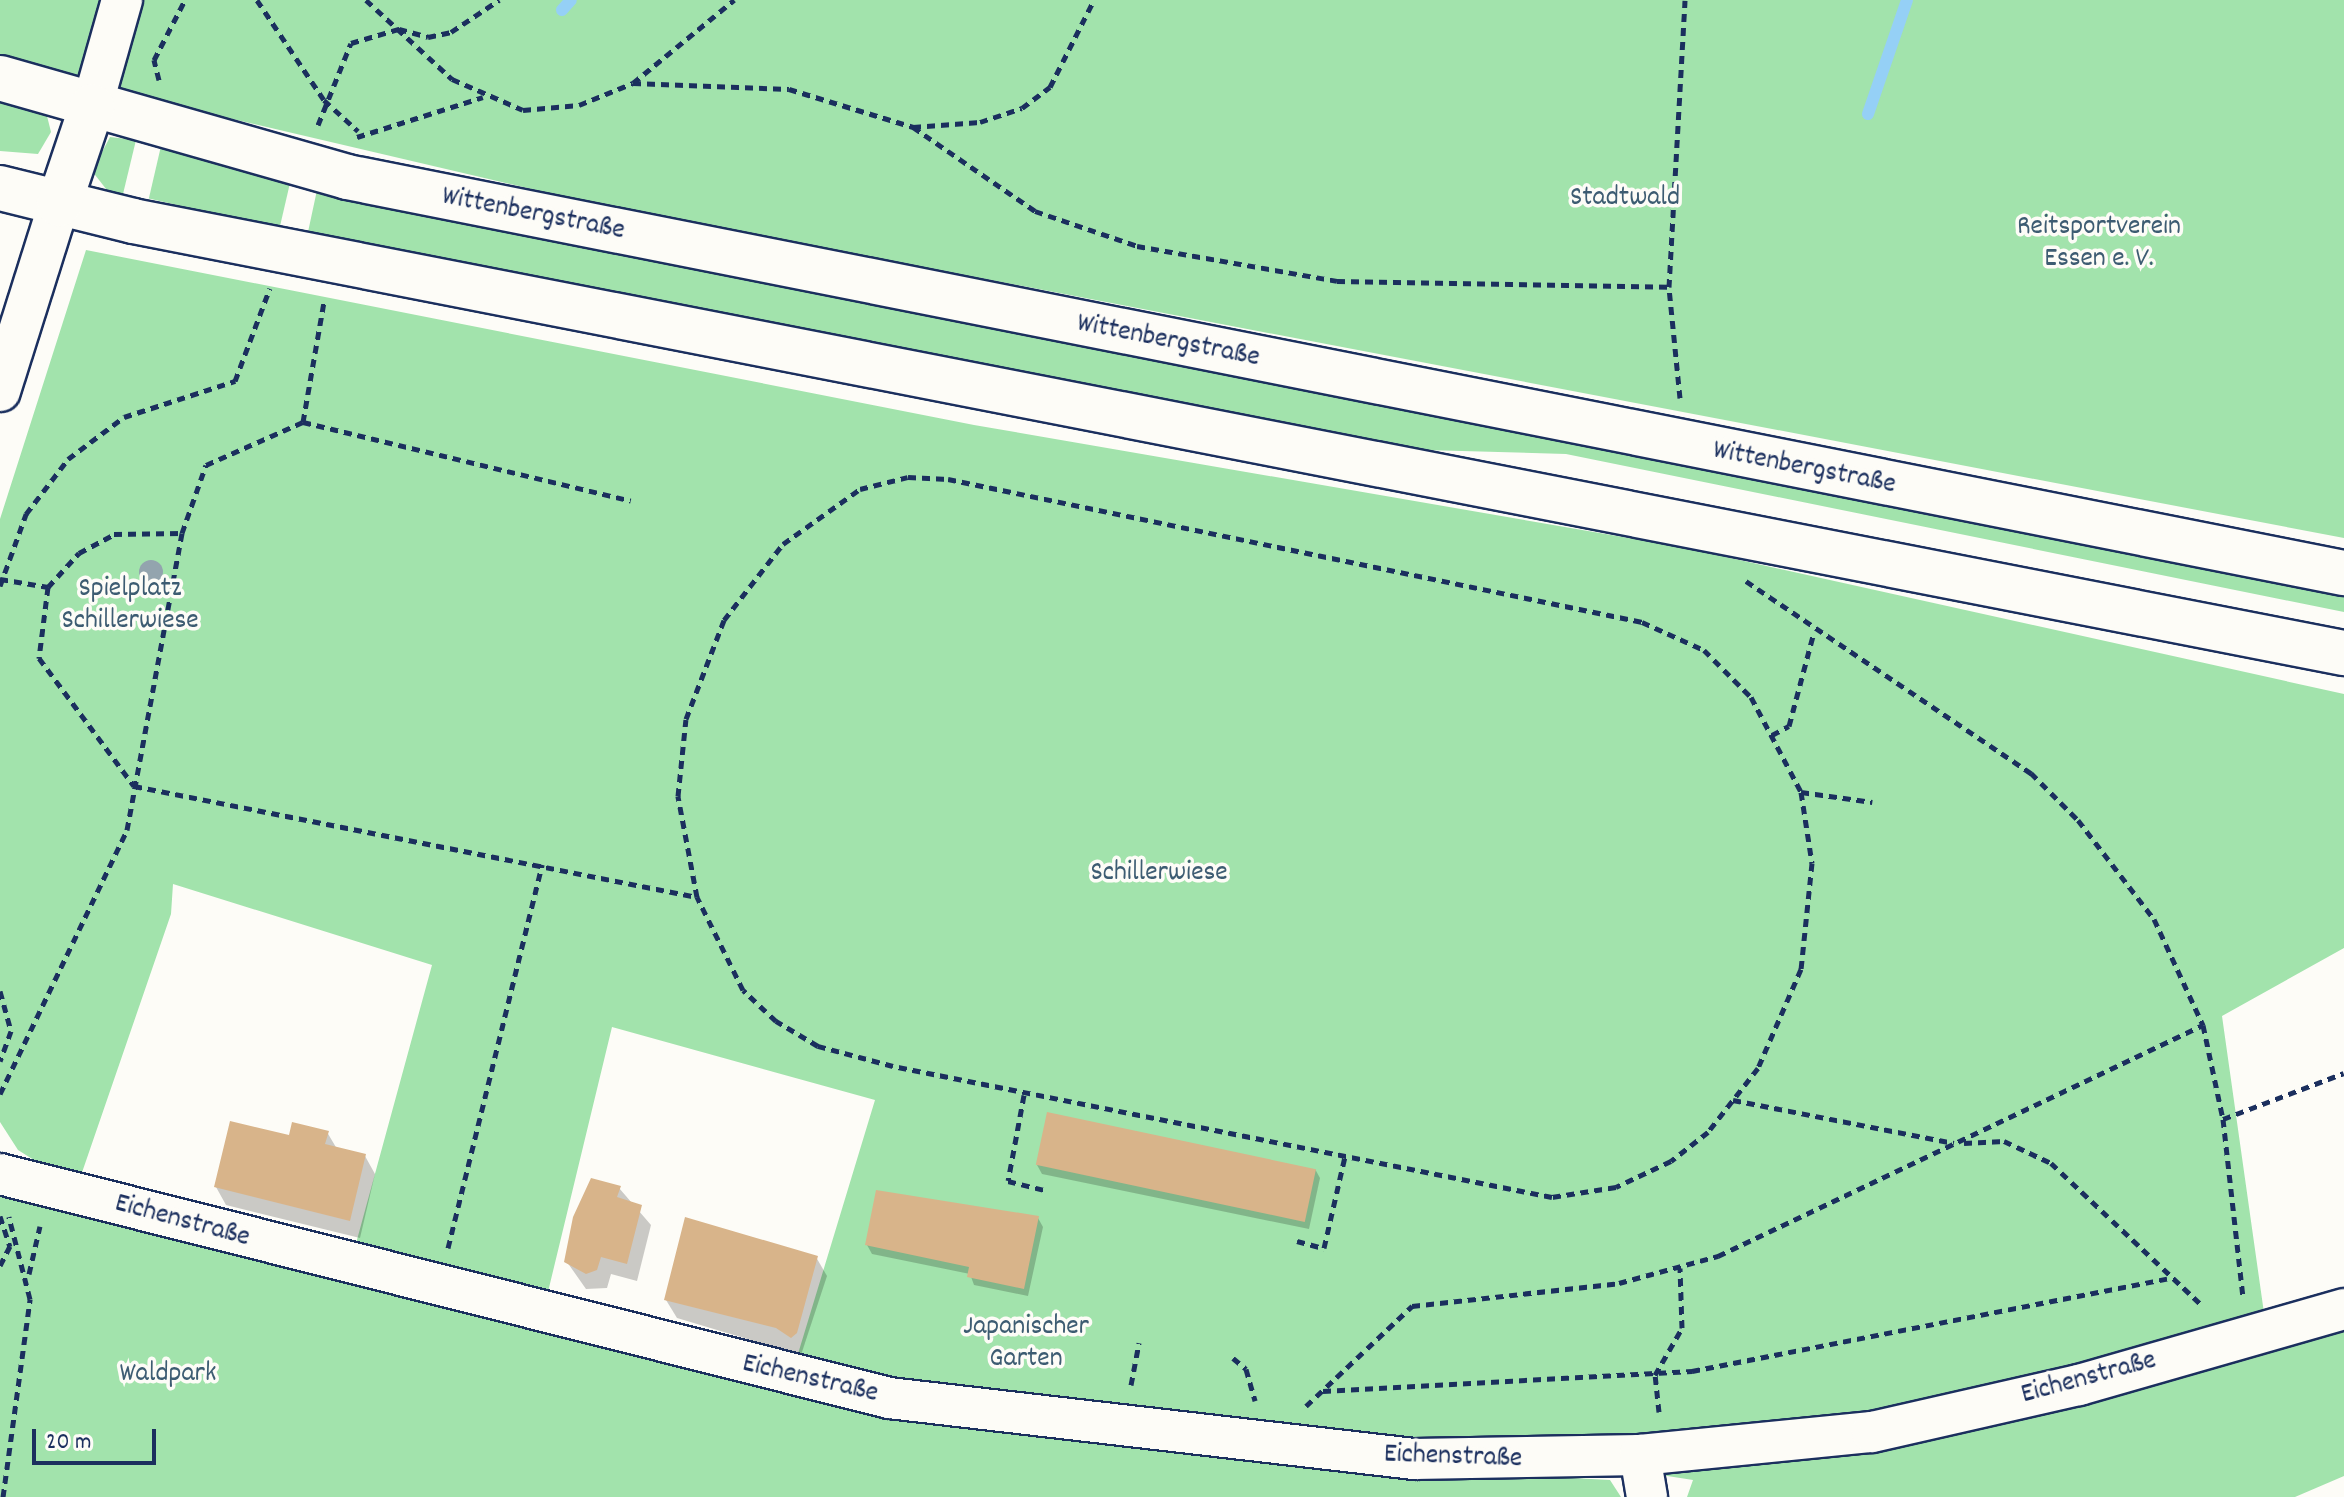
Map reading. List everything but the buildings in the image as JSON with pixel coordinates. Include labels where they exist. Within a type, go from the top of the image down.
[{"type":"main road","name":"Wittenbergstraße","points":[[0,78],[347,177],[1685,446],[2344,573]]},
{"type":"main road","points":[[59,204],[92,106]]},
{"type":"main road","points":[[0,188],[59,204],[286,250],[2344,653]]},
{"type":"street","points":[[92,106],[122,0]]},
{"type":"street","points":[[0,391],[59,204]]},
{"type":"street","name":"Eichenstraße","points":[[3,1188],[46,1186],[436,1290],[889,1398],[1265,1445],[1414,1459],[1652,1454],[1872,1432],[2344,1309]]},
{"type":"street","points":[[1647,1497],[1652,1454]]},
{"type":"path","points":[[163,88],[154,60],[185,0]]},
{"type":"path","points":[[257,0],[324,100],[358,131]]},
{"type":"path","points":[[366,0],[431,62],[483,97],[553,111],[633,83],[734,0]]},
{"type":"path","points":[[315,137],[324,100],[351,43],[399,29],[428,37],[451,32],[499,0]]},
{"type":"path","points":[[913,127],[980,122],[1022,108],[1050,87],[1094,0]]},
{"type":"path","points":[[1685,0],[1669,287],[1685,446]]},
{"type":"path","points":[[633,83],[789,89],[913,127],[1035,211],[1137,246],[1337,281],[1669,287]]},
{"type":"path","points":[[378,126],[483,97]]},
{"type":"path","points":[[48,587],[0,581],[26,514],[68,459],[124,417],[235,381],[286,250]]},
{"type":"path","points":[[303,422],[316,341]]},
{"type":"path","points":[[0,1094],[127,830],[182,533],[206,465],[303,422],[631,501]]},
{"type":"path","points":[[908,477],[948,479],[1642,622],[1704,650],[1751,697],[1772,735],[1801,792],[1812,863],[1801,969],[1784,1019],[1733,1100],[1671,1161],[1616,1187],[1552,1197],[1024,1095],[818,1046],[776,1021],[743,990],[697,897],[678,796],[686,719],[724,620],[783,544],[827,508],[908,477]]},
{"type":"path","points":[[182,533],[114,534],[79,553],[48,587],[39,658],[134,786],[697,897]]},
{"type":"path","points":[[1742,578],[1814,632],[1970,727],[2078,820],[2154,919],[2203,1025],[2223,1119],[2243,1286],[2240,1338]]},
{"type":"path","points":[[1772,735],[1789,726],[1814,632]]},
{"type":"path","points":[[1801,792],[1872,802]]},
{"type":"path","points":[[436,1290],[506,1034],[542,864]]},
{"type":"path","points":[[0,991],[11,1031],[0,1061]]},
{"type":"path","points":[[1265,1445],[1412,1306],[1565,1291],[1680,1268],[1958,1144],[2203,1025]]},
{"type":"path","points":[[2223,1119],[2344,1073]]},
{"type":"path","points":[[1024,1095],[1008,1181],[1045,1190]]},
{"type":"path","points":[[1733,1100],[1958,1144],[2004,1141],[2029,1149],[2102,1210],[2167,1279],[2240,1338]]},
{"type":"path","points":[[1297,1241],[1324,1248],[1345,1156]]},
{"type":"path","points":[[3,1497],[28,1275],[46,1186]]},
{"type":"path","points":[[3,1188],[28,1275]]},
{"type":"path","points":[[0,1216],[10,1246],[0,1266]]},
{"type":"path","points":[[1652,1454],[1655,1375],[1682,1328],[1680,1268]]},
{"type":"path","points":[[1322,1391],[1528,1375],[1655,1375],[1785,1358],[1907,1325],[2167,1279]]},
{"type":"path","points":[[1132,1380],[1139,1343]]},
{"type":"green space","name":"Stadtwald","points":[[0,0],[2344,0],[2344,538],[613,208],[19,69],[0,61]]},
{"type":"green space","points":[[0,99],[47,116],[51,132],[38,154],[0,151]]},
{"type":"green space","points":[[110,137],[136,140],[123,194],[110,194],[92,171]]},
{"type":"green space","points":[[161,146],[292,176],[279,229],[149,199]]},
{"type":"green space","points":[[317,190],[2344,594],[2344,612],[1566,454],[1425,450],[308,232]]},
{"type":"green space","points":[[86,250],[974,425],[1681,547],[2344,694],[2344,948],[2222,1016],[2264,1313],[2344,1293],[2344,1476],[2295,1497],[1687,1497],[1693,1480],[1533,1455],[794,1367],[875,1100],[612,1027],[547,1296],[355,1247],[432,965],[173,884],[171,914],[77,1187],[18,1150],[0,1122],[0,519]]},
{"type":"green space","name":"Waldpark","points":[[0,1196],[803,1389],[1111,1445],[1264,1462],[1610,1480],[1621,1497],[0,1497]]},
{"type":"waterway","points":[[562,10],[571,0]]},
{"type":"waterway","points":[[1868,114],[1907,0]]},
{"type":"park label","name":"Reitsportverein Essen e. V.","points":[[2099,244]]},
{"type":"park label","name":"Spielplatz Schillerwiese","points":[[130,606]]},
{"type":"park label","name":"Schillerwiese","points":[[1159,874]]},
{"type":"park label","name":"Japanischer Garten","points":[[1026,1344]]}]
